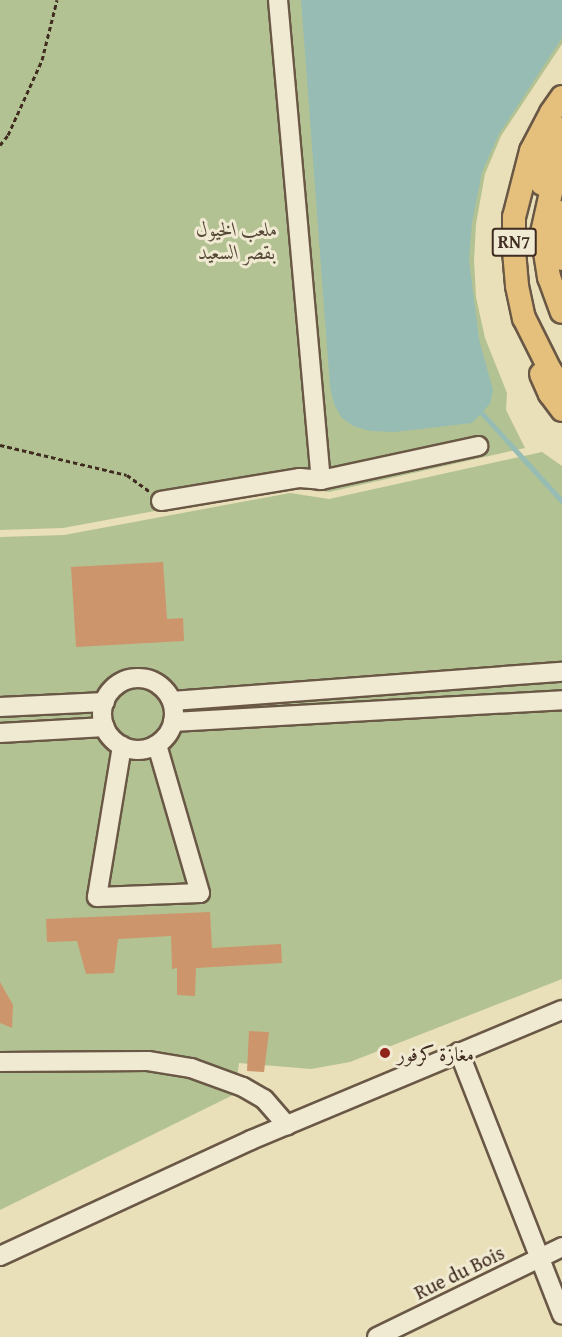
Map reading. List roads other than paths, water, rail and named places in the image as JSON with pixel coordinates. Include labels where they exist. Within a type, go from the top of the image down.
[{"type":"main road","name":"RN7","points":[[562,97],[551,112],[531,151],[514,217],[517,286],[524,318],[562,388]]},
{"type":"main road","points":[[562,129],[547,165],[542,186],[542,233],[549,277],[562,312]]},
{"type":"main road","points":[[542,233],[552,188],[562,166]]},
{"type":"main road","points":[[562,212],[560,245],[562,259]]},
{"type":"main road","points":[[534,340],[545,385],[562,410]]},
{"type":"street","points":[[278,0],[321,480]]},
{"type":"street","points":[[161,501],[300,478],[321,480],[478,446]]},
{"type":"street","points":[[172,701],[562,672]]},
{"type":"street","points":[[142,678],[156,683],[172,701],[173,722],[168,735],[157,745],[144,749],[122,746],[112,738],[105,727],[103,716],[105,702],[117,685],[129,679],[142,678]]},
{"type":"street","points":[[173,722],[562,700]]},
{"type":"street","points":[[105,702],[1,707],[1,733],[105,727]]},
{"type":"street","points":[[122,746],[97,897],[200,893],[157,745]]},
{"type":"street","points":[[0,1256],[287,1125],[562,1010]]},
{"type":"street","points":[[459,1052],[538,1259],[562,1315]]},
{"type":"street","points":[[0,1062],[148,1061],[191,1068],[243,1087],[264,1099],[287,1125]]},
{"type":"street","name":"Rue du Bois","points":[[376,1337],[562,1247]]},
{"type":"water","points":[[301,0],[562,0],[562,38],[499,134],[482,172],[472,223],[469,260],[479,339],[493,390],[490,404],[472,423],[395,432],[370,431],[353,426],[341,417],[334,404],[330,387]]},
{"type":"waterway","points":[[482,413],[562,501]]},
{"type":"place","name":"مغازة كرفور","points":[[385,1053]]},
{"type":"park label","name":"ملعب الخيول بقصر السعيد","points":[[237,240]]}]
